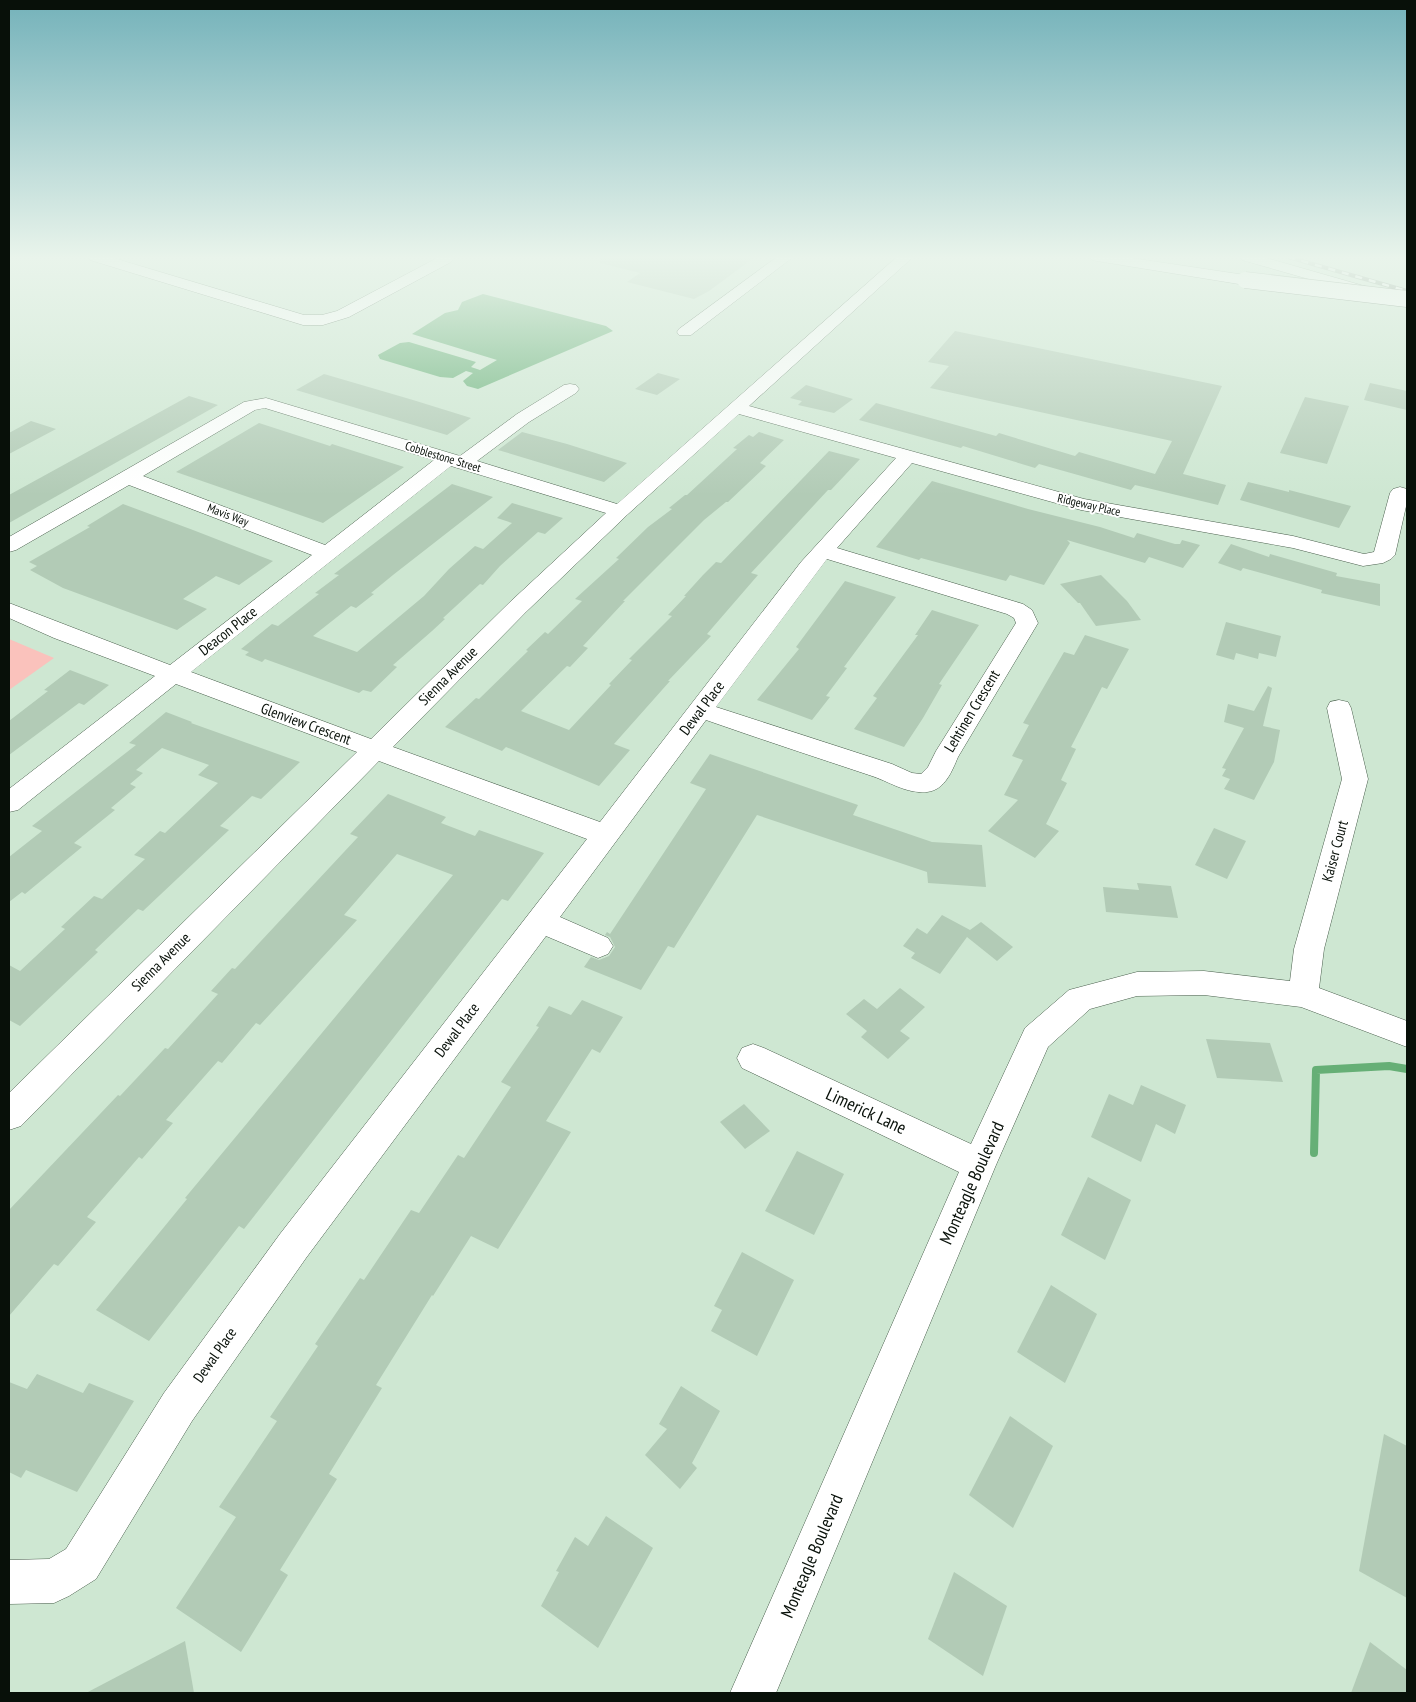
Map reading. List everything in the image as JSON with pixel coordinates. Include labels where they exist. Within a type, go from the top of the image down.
[{"type":"street","name":"Sienna Avenue","points":[[9,1115],[518,607],[620,510],[817,336]]},
{"type":"street","name":"Deacon Place","points":[[9,803],[327,553],[455,461],[570,389]]},
{"type":"street","name":"Cobblestone Street","points":[[129,478],[250,406],[266,403],[620,510]]},
{"type":"street","name":"Ridgeway Place","points":[[736,408],[1108,510],[1284,539],[1364,560],[1376,559],[1384,555],[1385,545],[1400,493]]},
{"type":"street","name":"Dewal Place","points":[[9,1582],[18,1584],[54,1581],[81,1564],[178,1407],[293,1246],[823,551],[908,456]]},
{"type":"street","points":[[9,546],[129,478]]},
{"type":"street","name":"Mavis Way","points":[[129,478],[327,553]]},
{"type":"street","name":"Lehtinen Crescent","points":[[700,710],[883,770],[908,782],[927,783],[939,772],[945,757],[1019,633],[1027,623],[1024,615],[1015,609],[823,551]]},
{"type":"street","name":"Glenview Crescent","points":[[9,610],[62,633],[605,835]]},
{"type":"street","name":"Kaiser Court","points":[[1303,995],[1309,949],[1355,778],[1339,708]]},
{"type":"street","points":[[540,921],[598,946]]},
{"type":"street","name":"Monteagle Boulevard","points":[[753,1693],[979,1165],[1036,1038],[1080,999],[1137,984],[1204,983],[1303,995],[1407,1034]]},
{"type":"street","name":"Limerick Lane","points":[[753,1058],[979,1165]]},
{"type":"shaded area","points":[[420,336],[600,336],[478,389],[467,386],[463,381],[473,373],[466,371],[453,378],[440,377],[380,359],[378,355],[400,343],[409,342],[476,362],[471,367],[480,370],[497,360]]},
{"type":"shaded area","points":[[9,639],[54,658],[9,690]]},
{"type":"building","points":[[950,336],[981,336],[1222,386],[1183,474],[1226,485],[1218,505],[1135,485],[1131,490],[1039,464],[1035,468],[963,446],[961,448],[859,420],[876,403],[996,436],[999,433],[1075,456],[1079,452],[1155,474],[1172,441],[930,388],[949,366],[928,362]]},
{"type":"building","points":[[658,373],[680,379],[657,395],[635,389]]},
{"type":"building","points":[[324,374],[471,418],[447,435],[296,390]]},
{"type":"building","points":[[1370,383],[1407,391],[1407,410],[1364,400]]},
{"type":"building","points":[[806,385],[853,399],[834,413],[798,405],[802,401],[790,398]]},
{"type":"building","points":[[189,396],[218,405],[9,523],[9,495]]},
{"type":"building","points":[[1305,397],[1349,406],[1327,464],[1280,453]]},
{"type":"building","points":[[31,421],[56,429],[9,454],[9,433]]},
{"type":"building","points":[[259,423],[404,467],[323,523],[176,472]]},
{"type":"building","points":[[522,432],[627,463],[604,482],[498,450]]},
{"type":"building","points":[[759,432],[784,440],[760,463],[766,466],[728,502],[704,520],[623,601],[625,601],[583,646],[588,648],[570,667],[567,666],[521,711],[569,730],[632,660],[629,659],[672,616],[668,615],[703,575],[716,562],[721,563],[829,451],[860,459],[831,490],[828,490],[751,573],[758,575],[707,634],[711,636],[668,681],[670,681],[614,744],[630,750],[599,786],[506,747],[502,751],[445,727],[476,698],[479,699],[528,651],[526,650],[545,632],[548,634],[582,601],[575,599],[619,559],[616,558],[648,527],[672,509],[669,508],[687,495],[737,449],[733,448],[749,435],[753,437]]},
{"type":"building","points":[[932,481],[1134,538],[1137,533],[1175,544],[1180,544],[1182,540],[1200,545],[1183,568],[1149,557],[1145,563],[1067,540],[1070,543],[1044,585],[1010,575],[1006,581],[921,558],[919,560],[876,547]]},
{"type":"building","points":[[1248,482],[1289,492],[1289,490],[1351,506],[1339,528],[1240,500]]},
{"type":"building","points":[[452,484],[493,497],[393,575],[371,593],[374,594],[356,608],[351,606],[313,636],[357,652],[424,596],[449,569],[475,546],[483,549],[512,523],[497,518],[512,503],[563,518],[545,534],[538,532],[500,566],[483,585],[480,584],[443,618],[445,619],[393,665],[397,667],[371,692],[363,690],[359,693],[265,659],[262,662],[245,655],[249,652],[241,649],[272,624],[278,626],[319,594],[315,593],[339,575],[334,574]]},
{"type":"building","points":[[123,504],[273,561],[239,585],[216,576],[183,599],[207,609],[177,630],[63,588],[30,570],[37,566],[29,562],[90,527],[87,526]]},
{"type":"building","points":[[1231,544],[1269,557],[1270,554],[1337,573],[1336,576],[1380,584],[1380,606],[1321,593],[1322,590],[1243,568],[1241,571],[1218,563]]},
{"type":"building","points":[[1101,575],[1127,601],[1141,620],[1096,626],[1080,603],[1060,584]]},
{"type":"building","points":[[845,581],[896,597],[844,667],[847,668],[826,696],[830,697],[812,720],[757,700],[799,649],[796,647]]},
{"type":"building","points":[[932,610],[979,625],[939,684],[942,685],[904,747],[854,729],[877,698],[873,696],[918,635],[915,635]]},
{"type":"building","points":[[1226,622],[1281,636],[1276,657],[1259,653],[1258,659],[1236,653],[1234,660],[1216,655]]},
{"type":"building","points":[[1085,635],[1129,649],[1107,689],[1102,687],[1071,747],[1076,749],[1061,780],[1067,783],[1046,824],[1059,831],[1035,858],[988,831],[1018,800],[1004,795],[1023,760],[1012,756],[1029,725],[1023,723],[1064,652],[1074,655]]},
{"type":"building","points":[[70,670],[109,685],[84,705],[79,703],[9,755],[9,721],[48,691],[44,690]]},
{"type":"building","points":[[1268,686],[1272,688],[1263,726],[1280,730],[1274,762],[1254,800],[1224,789],[1230,779],[1222,776],[1226,769],[1222,768],[1244,728],[1224,722],[1228,704],[1254,711]]},
{"type":"building","points":[[166,712],[191,723],[300,762],[261,799],[252,796],[220,826],[229,830],[143,911],[138,909],[95,950],[98,952],[20,1026],[9,1020],[9,965],[20,971],[65,929],[61,927],[94,896],[102,899],[145,859],[134,855],[160,831],[165,833],[218,783],[198,775],[209,765],[162,748],[136,770],[143,773],[130,784],[136,787],[111,808],[115,810],[74,843],[82,847],[25,894],[22,892],[9,902],[9,857],[42,831],[32,826],[136,745],[129,743]]},
{"type":"building","points":[[710,754],[858,805],[853,815],[932,842],[982,845],[986,887],[928,883],[927,872],[757,815],[674,948],[668,946],[641,990],[584,967],[591,957],[599,960],[609,956],[615,947],[610,937],[605,935],[607,932],[610,934],[706,789],[690,783]]},
{"type":"building","points":[[388,794],[446,817],[441,823],[475,836],[479,830],[544,853],[508,901],[502,899],[244,1229],[239,1226],[149,1341],[96,1310],[187,1199],[185,1198],[453,875],[397,854],[344,915],[357,920],[260,1025],[256,1023],[222,1063],[218,1061],[166,1120],[173,1123],[142,1159],[139,1157],[87,1217],[96,1222],[58,1266],[54,1264],[9,1316],[9,1210],[118,1095],[120,1096],[165,1048],[168,1049],[218,994],[211,991],[232,968],[235,969],[358,837],[350,834]]},
{"type":"building","points":[[1214,828],[1246,841],[1227,879],[1195,865]]},
{"type":"building","points":[[1137,883],[1171,886],[1178,918],[1106,912],[1103,887],[1139,890]]},
{"type":"building","points":[[942,915],[970,930],[981,922],[1013,947],[997,961],[967,937],[940,974],[911,958],[915,953],[903,946],[917,928],[927,934]]},
{"type":"building","points":[[900,988],[925,1007],[900,1031],[910,1038],[888,1059],[861,1037],[867,1031],[846,1014],[864,999],[877,1009]]},
{"type":"building","points":[[582,1000],[623,1017],[600,1053],[592,1049],[546,1121],[571,1132],[498,1249],[471,1236],[432,1295],[376,1385],[382,1388],[329,1474],[337,1479],[280,1570],[288,1575],[241,1652],[176,1608],[236,1517],[219,1507],[277,1421],[270,1417],[318,1346],[315,1344],[360,1278],[364,1280],[411,1210],[419,1213],[458,1155],[464,1158],[511,1087],[501,1082],[539,1027],[536,1026],[549,1006],[571,1015]]},
{"type":"building","points":[[1206,1039],[1270,1043],[1283,1082],[1217,1078]]},
{"type":"building","points":[[1141,1085],[1186,1105],[1175,1134],[1156,1124],[1141,1162],[1091,1137],[1109,1094],[1133,1105]]},
{"type":"building","points":[[744,1104],[770,1131],[745,1149],[720,1122]]},
{"type":"building","points":[[797,1151],[844,1174],[814,1235],[765,1211]]},
{"type":"building","points":[[1088,1177],[1131,1200],[1105,1260],[1061,1235]]},
{"type":"building","points":[[742,1252],[794,1280],[757,1356],[711,1331],[722,1310],[714,1306]]},
{"type":"building","points":[[1051,1285],[1097,1314],[1065,1383],[1017,1352]]},
{"type":"building","points":[[37,1374],[83,1393],[89,1383],[134,1401],[77,1492],[26,1470],[21,1478],[9,1472],[9,1382],[27,1389]]},
{"type":"building","points":[[681,1386],[720,1411],[692,1463],[697,1468],[680,1489],[645,1455],[667,1429],[659,1424]]},
{"type":"building","points":[[1010,1416],[1053,1446],[1013,1528],[969,1495]]},
{"type":"building","points":[[1384,1434],[1407,1446],[1407,1598],[1359,1571]]},
{"type":"building","points":[[606,1516],[653,1548],[598,1648],[541,1606],[559,1572],[556,1571],[575,1537],[588,1546]]},
{"type":"building","points":[[954,1572],[1007,1606],[983,1676],[928,1639]]},
{"type":"building","points":[[185,1641],[194,1693],[86,1693]]},
{"type":"building","points":[[1370,1642],[1407,1670],[1407,1693],[1351,1693]]},
{"type":"waterway","points":[[1314,1153],[1316,1070],[1389,1066],[1407,1069]]}]
